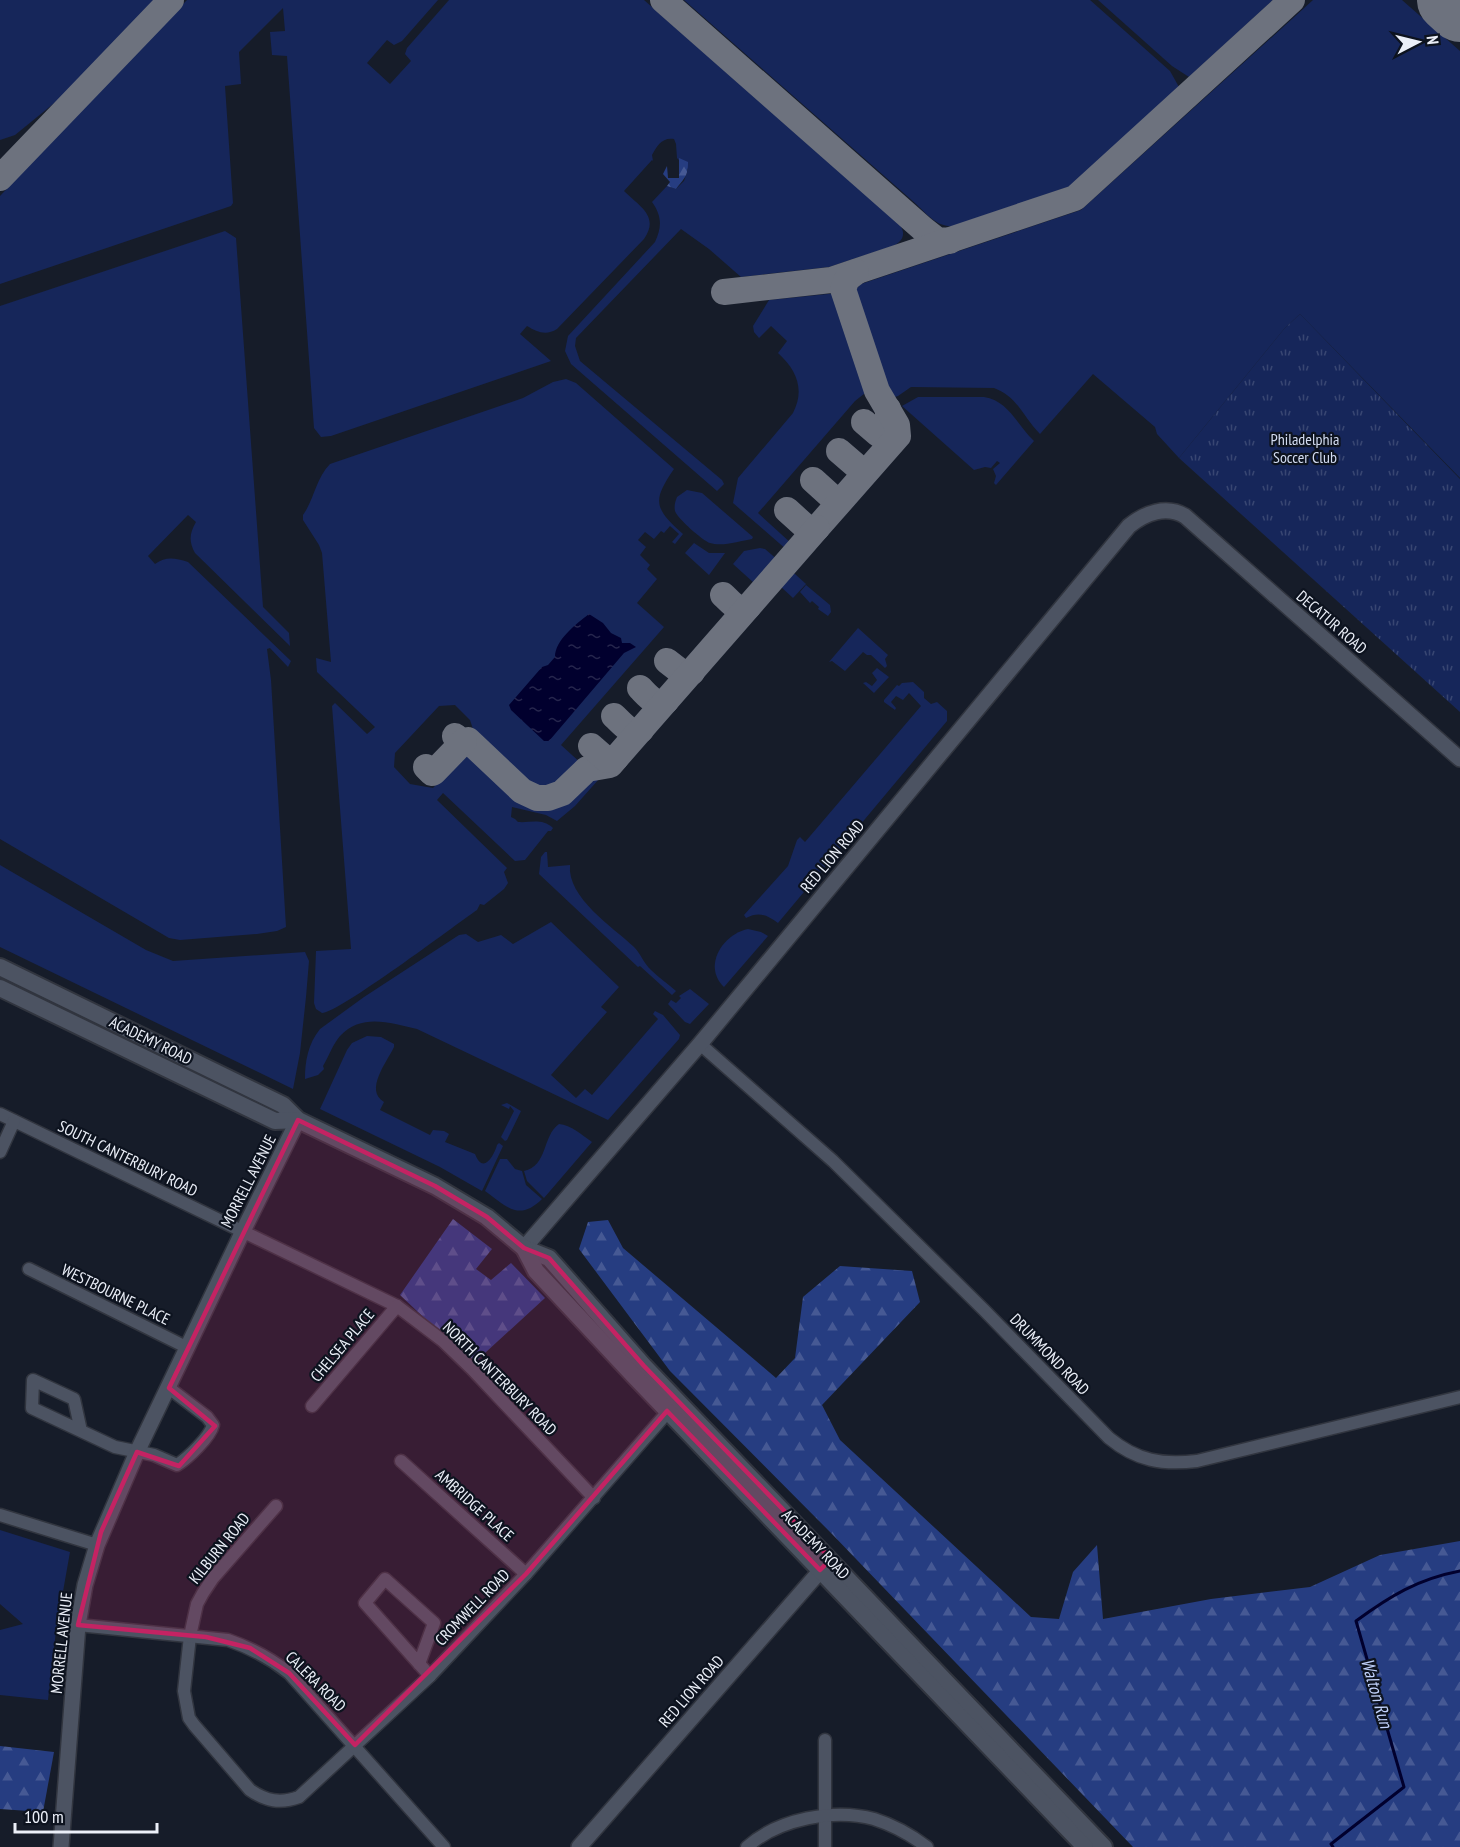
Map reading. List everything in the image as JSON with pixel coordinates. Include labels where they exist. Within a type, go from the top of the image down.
[{"type":"main road","name":"ACADEMY ROAD","points":[[0,967],[284,1105],[298,1120],[443,1191],[487,1217],[524,1248],[549,1258],[644,1366],[673,1406],[825,1565],[1104,1847]]},
{"type":"main road","name":"ACADEMY ROAD","points":[[0,988],[275,1121],[298,1120]]},
{"type":"main road","name":"ACADEMY ROAD","points":[[825,1565],[1085,1847]]},
{"type":"street","name":"RED LION ROAD","points":[[524,1248],[700,1044],[1129,526],[1140,517],[1154,512],[1179,513]]},
{"type":"street","name":"DECATUR ROAD","points":[[1179,513],[1460,759]]},
{"type":"street","name":"DRUMMOND ROAD","points":[[700,1044],[833,1161],[1109,1438],[1134,1455],[1174,1464],[1197,1461],[1460,1397]]},
{"type":"street","name":"SOUTH CANTERBURY ROAD","points":[[0,1114],[243,1231]]},
{"type":"street","name":"MORRELL AVENUE","points":[[61,1847],[78,1625],[85,1585],[97,1545],[137,1452],[298,1120]]},
{"type":"street","points":[[0,1152],[14,1121]]},
{"type":"street","name":"NORTH CANTERBURY ROAD","points":[[243,1231],[397,1306],[443,1341],[472,1369],[594,1498]]},
{"type":"street","name":"WESTBOURNE PLACE","points":[[29,1269],[188,1348]]},
{"type":"street","name":"CHELSEA PLACE","points":[[312,1406],[397,1306]]},
{"type":"street","points":[[81,1431],[74,1400],[33,1380],[32,1408],[115,1447],[154,1455],[177,1465],[205,1438],[213,1425],[207,1417],[169,1388]]},
{"type":"street","name":"CROMWELL ROAD","points":[[266,1799],[279,1802],[299,1797],[430,1676],[526,1574],[673,1406]]},
{"type":"street","name":"AMBRIDGE PLACE","points":[[401,1461],[526,1574]]},
{"type":"street","name":"KILBURN ROAD","points":[[266,1799],[250,1790],[189,1718],[184,1691],[190,1636],[202,1593],[276,1506]]},
{"type":"street","points":[[0,1515],[97,1545]]},
{"type":"street","name":"RED LION ROAD","points":[[579,1847],[825,1565]]},
{"type":"street","points":[[419,1664],[434,1623],[385,1579],[365,1603],[419,1664],[430,1676]]},
{"type":"street","name":"CALERA ROAD","points":[[78,1625],[228,1640],[270,1658],[289,1673],[444,1847]]},
{"type":"street","points":[[825,1740],[825,1847]]},
{"type":"street","points":[[747,1847],[759,1837],[775,1829],[790,1824],[842,1815],[872,1819],[898,1828],[927,1847]]},
{"type":"highlighted area","points":[[298,1120],[435,1186],[487,1217],[524,1248],[549,1258],[644,1366],[831,1559],[820,1570],[667,1411],[526,1574],[355,1745],[289,1673],[250,1648],[206,1637],[78,1625],[101,1532],[137,1452],[179,1466],[215,1426],[169,1388]]},
{"type":"green space","points":[[0,0],[156,0],[69,91],[15,135],[0,140]]},
{"type":"green space","points":[[187,0],[438,0],[402,41],[394,45],[387,40],[367,63],[390,84],[411,61],[405,54],[407,48],[449,0],[644,0],[900,225],[903,231],[902,237],[893,246],[829,267],[741,277],[709,249],[681,229],[576,338],[575,346],[580,361],[722,480],[724,484],[717,491],[571,364],[565,351],[568,336],[655,242],[660,222],[658,212],[652,202],[667,186],[676,189],[684,181],[688,169],[677,158],[674,139],[666,139],[660,143],[652,155],[653,161],[624,191],[646,212],[649,218],[650,224],[644,239],[557,329],[542,332],[527,326],[520,334],[551,361],[331,436],[321,437],[314,428],[287,56],[272,55],[270,32],[285,31],[283,8],[239,52],[241,84],[225,86],[233,203],[231,206],[0,284],[0,196]]},
{"type":"green space","points":[[684,0],[1090,0],[1170,71],[1179,87],[1071,186],[954,226],[942,225]]},
{"type":"green space","points":[[1098,0],[1273,0],[1189,77],[1172,66]]},
{"type":"green space","points":[[1313,0],[1402,0],[1460,51],[1460,478],[1300,314],[1284,329],[1179,458],[1157,434],[1155,427],[1093,374],[1040,434],[1015,402],[994,388],[911,387],[891,398],[883,387],[854,301],[854,291],[861,284],[1081,210]]},
{"type":"green space","points":[[679,158],[688,162],[688,167],[685,177],[676,189],[667,186],[670,182],[663,174],[667,166],[668,178],[679,178]]},
{"type":"green space","points":[[225,231],[236,238],[263,607],[289,633],[290,646],[195,553],[191,538],[196,522],[188,515],[148,556],[155,564],[171,558],[188,562],[291,661],[288,667],[270,648],[267,649],[271,680],[286,927],[257,934],[180,940],[169,938],[0,839],[0,306]]},
{"type":"green space","points":[[838,293],[869,390],[855,401],[758,513],[792,544],[787,550],[733,503],[738,478],[793,413],[797,405],[799,388],[790,366],[778,353],[787,341],[771,326],[759,338],[753,326],[769,300]]},
{"type":"green space","name":"Philadelphia Soccer Club","points":[[1300,314],[1460,479],[1460,712],[1179,458],[1284,329]]},
{"type":"green space","points":[[566,379],[576,383],[674,469],[662,489],[659,504],[666,517],[683,534],[675,544],[672,542],[679,534],[670,526],[654,539],[645,532],[638,540],[646,547],[640,555],[650,565],[647,569],[657,579],[637,603],[664,627],[561,745],[583,765],[561,788],[546,793],[528,788],[477,741],[470,720],[455,705],[439,706],[395,753],[394,767],[410,784],[433,788],[470,750],[522,797],[547,804],[570,796],[592,772],[599,779],[575,806],[557,821],[546,815],[512,807],[511,817],[518,822],[541,822],[553,828],[525,860],[515,861],[443,793],[437,800],[507,868],[504,872],[508,883],[484,905],[480,904],[477,910],[398,967],[350,999],[322,1013],[316,1009],[314,1003],[316,951],[351,949],[332,706],[335,703],[367,734],[375,727],[317,672],[316,658],[331,662],[322,553],[303,520],[303,515],[321,476],[330,464],[523,398],[553,382]]},
{"type":"green space","points":[[918,397],[993,399],[1006,408],[1034,441],[996,485],[993,469],[1000,463],[997,461],[991,468],[974,470],[902,406]]},
{"type":"green space","points":[[687,490],[702,493],[753,537],[752,539],[720,544],[710,543],[702,538],[685,524],[675,511],[677,497]]},
{"type":"green space","points":[[694,543],[709,553],[725,553],[709,575],[685,553]]},
{"type":"green space","points":[[765,549],[779,561],[762,582],[754,583],[733,564],[744,551]]},
{"type":"green space","points":[[788,572],[795,574],[806,584],[793,598],[780,586],[780,579]]},
{"type":"green space","points":[[806,585],[830,605],[831,612],[828,616],[812,601],[810,603],[800,592]]},
{"type":"green space","points":[[858,628],[888,655],[885,659],[887,666],[885,668],[871,655],[863,652],[845,671],[832,661],[829,662]]},
{"type":"green space","points":[[877,668],[889,677],[874,693],[863,683],[866,682],[872,686],[877,680],[872,673]]},
{"type":"green space","points":[[913,682],[924,692],[924,698],[931,704],[937,702],[947,711],[947,721],[778,923],[763,915],[746,918],[744,915],[788,866],[797,840],[800,837],[805,842],[921,706],[909,693],[903,700],[896,696],[891,702],[895,710],[884,702],[897,685]]},
{"type":"green space","points":[[547,852],[548,867],[570,865],[571,877],[583,900],[634,947],[651,970],[676,991],[672,995],[640,966],[638,967],[539,874],[541,857]]},
{"type":"green space","points":[[0,865],[146,950],[173,961],[305,952],[309,961],[306,997],[300,1053],[293,1089],[0,947]]},
{"type":"green space","points":[[551,922],[619,987],[601,1007],[607,1012],[551,1075],[576,1098],[585,1089],[592,1095],[658,1019],[653,1014],[655,1011],[663,1015],[680,1035],[679,1039],[608,1120],[417,1029],[387,1023],[367,1022],[349,1029],[335,1043],[323,1066],[324,1069],[318,1075],[305,1079],[308,1053],[320,1029],[364,997],[459,935],[466,934],[478,942],[501,935],[513,944]]},
{"type":"green space","points":[[748,929],[768,936],[724,987],[715,970],[718,952],[731,937]]},
{"type":"green space","points":[[690,989],[709,1004],[690,1024],[685,1022],[668,1004],[671,1000],[676,1003],[681,998],[679,996]]},
{"type":"green space","points":[[367,1036],[381,1037],[394,1044],[377,1083],[378,1097],[384,1102],[380,1110],[430,1135],[433,1130],[444,1131],[449,1134],[445,1142],[475,1154],[481,1163],[488,1162],[499,1143],[503,1146],[482,1191],[440,1167],[320,1109],[347,1050],[352,1043]]},
{"type":"green space","points":[[507,1103],[521,1111],[505,1141],[501,1137],[514,1111],[510,1106],[509,1109],[501,1105]]},
{"type":"green space","points":[[559,1124],[572,1128],[592,1142],[544,1198],[527,1181],[524,1171],[537,1163],[550,1136]]},
{"type":"green space","points":[[500,1159],[507,1159],[515,1169],[522,1171],[526,1185],[542,1199],[534,1206],[519,1211],[506,1206],[485,1191]]},
{"type":"green space","points":[[453,1219],[492,1249],[476,1269],[491,1280],[511,1263],[545,1298],[473,1364],[400,1295]]},
{"type":"green space","points":[[608,1220],[623,1248],[776,1378],[795,1358],[803,1297],[840,1266],[912,1271],[920,1302],[822,1405],[840,1440],[1031,1617],[1059,1619],[1073,1572],[1097,1545],[1103,1619],[1211,1599],[1310,1587],[1380,1555],[1460,1541],[1460,1847],[1133,1847],[832,1534],[670,1371],[579,1249],[588,1222]]},
{"type":"green space","points":[[0,1530],[70,1552],[56,1631],[48,1700],[0,1695],[0,1630],[23,1624],[0,1604]]},
{"type":"green space","points":[[0,1746],[54,1752],[43,1812],[0,1809]]},
{"type":"water","points":[[589,614],[603,623],[611,633],[621,638],[622,643],[630,643],[636,647],[624,653],[549,741],[544,741],[511,710],[509,705],[542,667],[548,665],[555,657],[558,645],[567,633]]},
{"type":"waterway","name":"Walton Run","points":[[1333,1847],[1331,1844],[1404,1787],[1356,1621],[1405,1590],[1445,1574],[1460,1571]]},
{"type":"taxiway","points":[[0,178],[171,0]]},
{"type":"taxiway","points":[[663,0],[923,229],[937,240],[950,241]]},
{"type":"taxiway","points":[[724,292],[831,280],[1075,198],[1292,0]]},
{"type":"taxiway","points":[[787,510],[808,529],[817,528],[898,436],[897,425],[877,391],[843,289],[847,279],[856,272]]},
{"type":"taxiway","points":[[864,422],[878,434],[884,435],[888,430],[888,409]]},
{"type":"taxiway","points":[[839,451],[861,470],[869,468]]},
{"type":"taxiway","points":[[813,480],[834,499],[843,498]]},
{"type":"taxiway","points":[[591,746],[607,760],[616,758],[817,528]]},
{"type":"taxiway","points":[[723,595],[737,607],[748,607]]},
{"type":"taxiway","points":[[667,661],[685,675],[692,672]]},
{"type":"taxiway","points":[[640,688],[655,701],[666,701]]},
{"type":"taxiway","points":[[614,716],[630,730],[641,730]]},
{"type":"taxiway","points":[[455,736],[461,741],[468,740],[522,791],[537,798],[548,798],[562,793],[587,769],[610,765],[616,758]]},
{"type":"taxiway","points":[[426,767],[432,773],[434,772],[464,741]]},
{"type":"runway","points":[[1449,0],[1460,10]]}]
